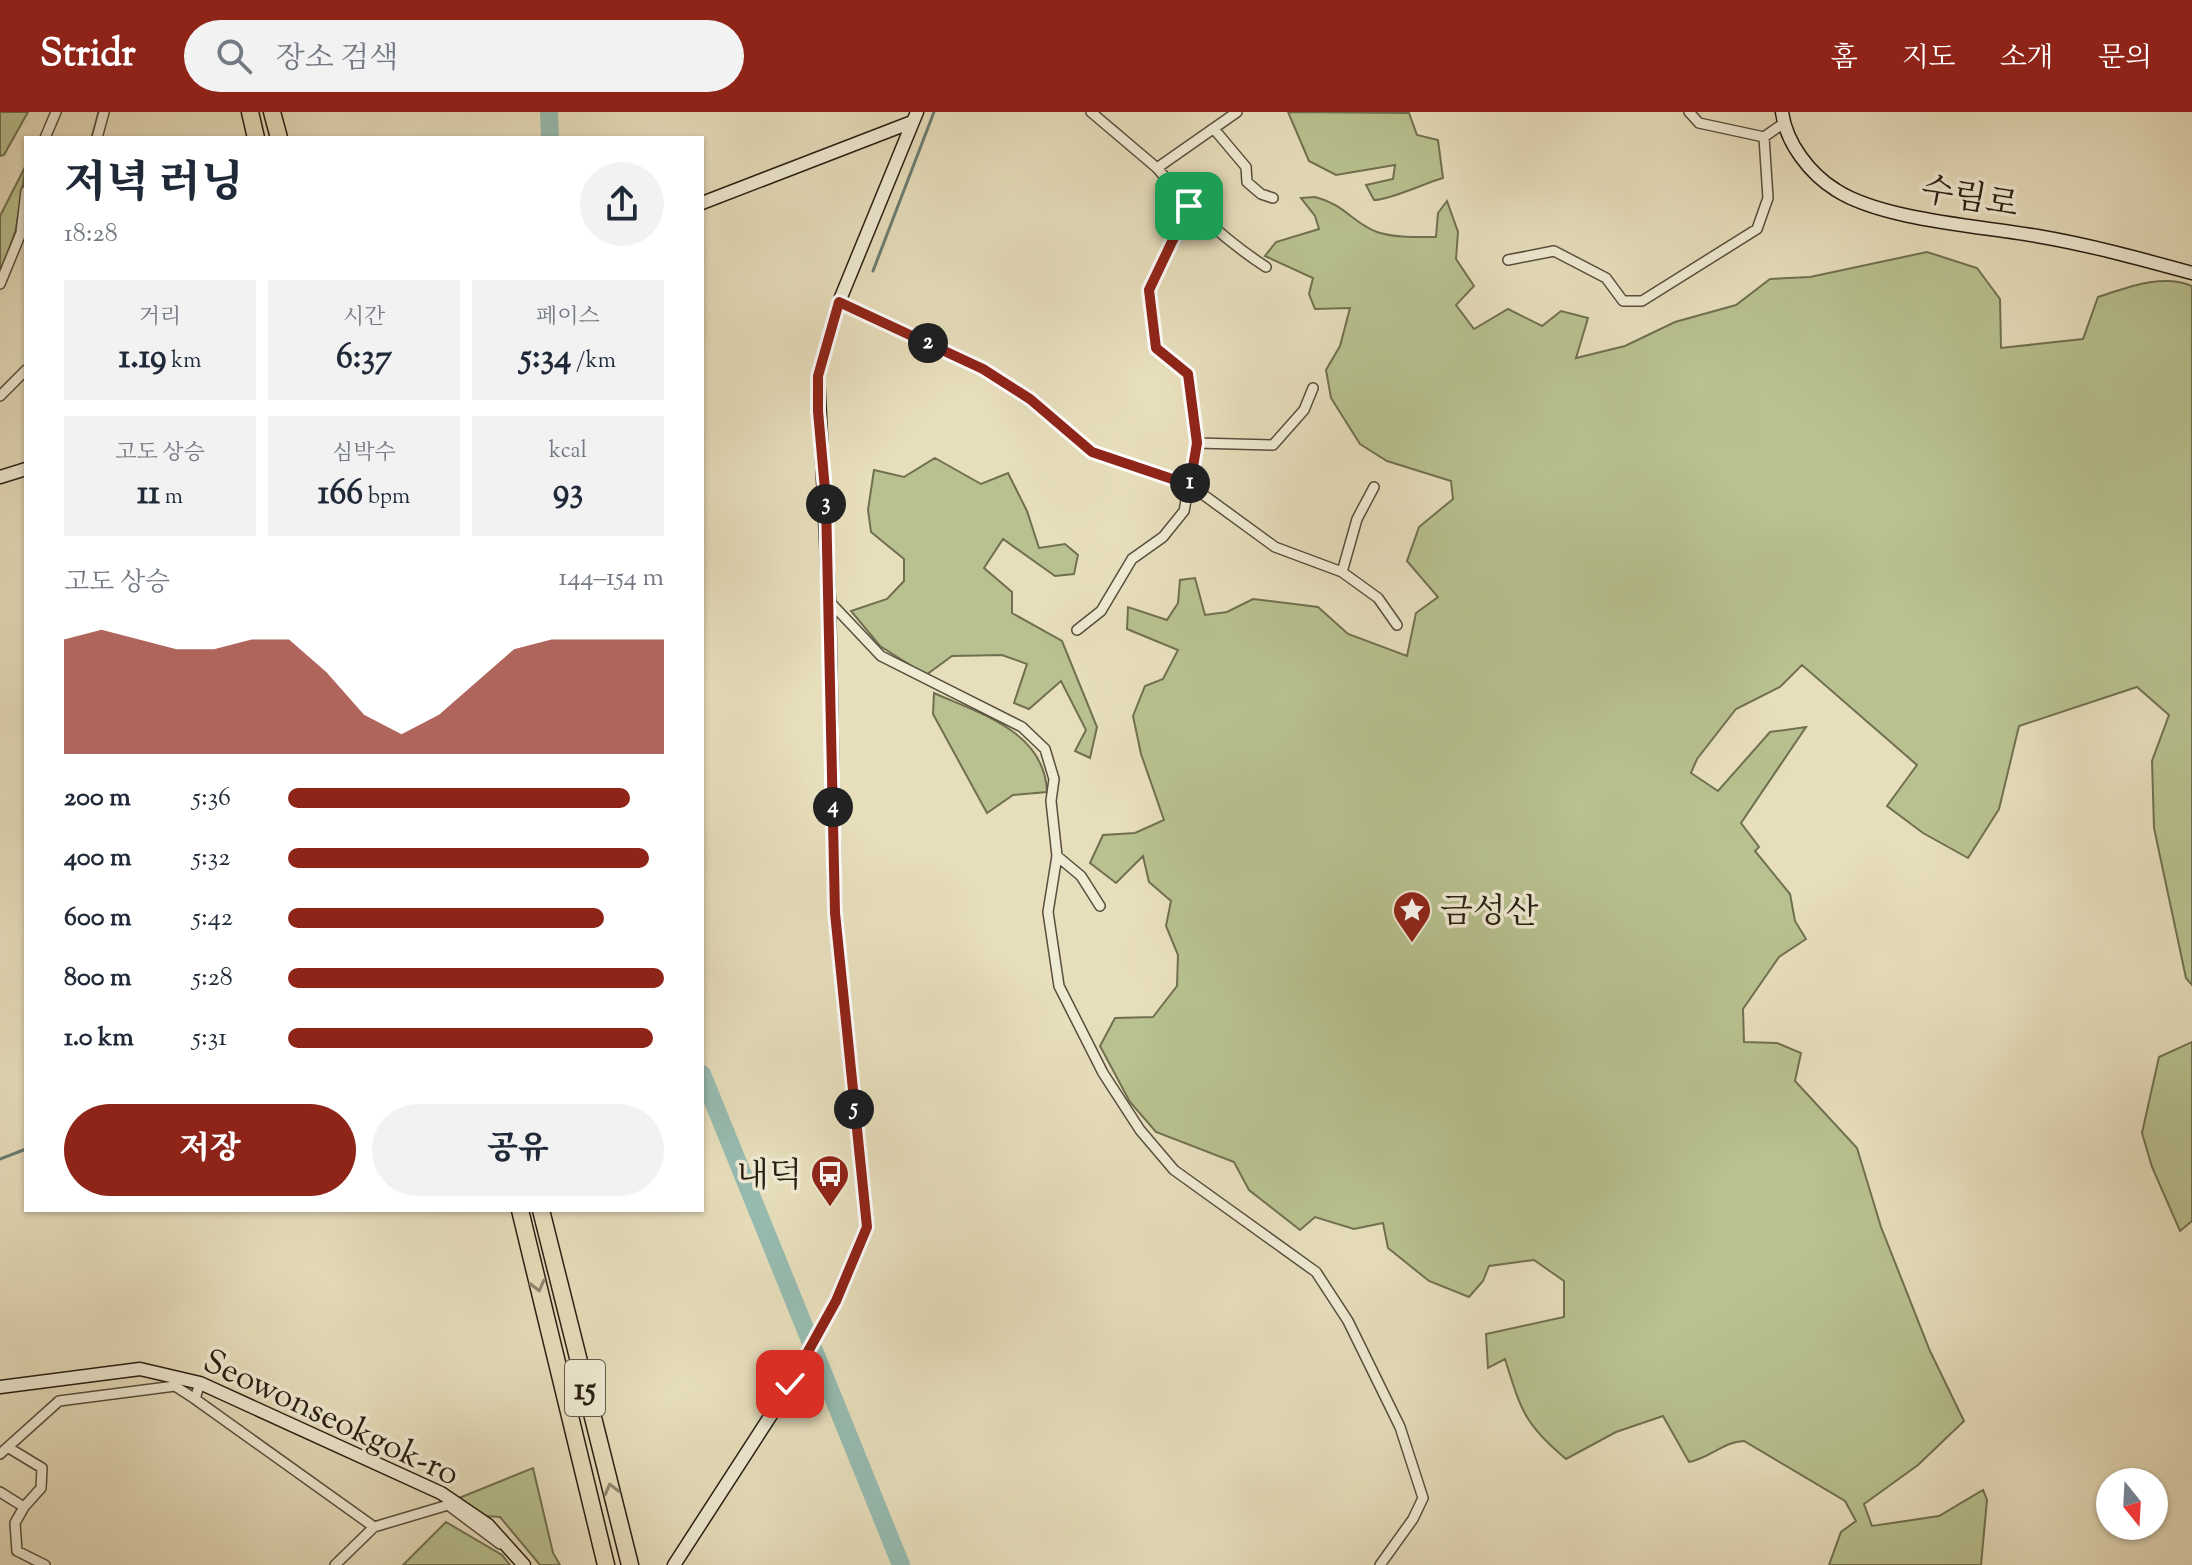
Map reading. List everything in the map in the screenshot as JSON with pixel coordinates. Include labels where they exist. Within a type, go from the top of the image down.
[{"type":"highway","points":[[250,112],[256,136]]},
{"type":"highway","points":[[272,112],[278,136]]},
{"type":"highway","name":"15","points":[[520,1212],[606,1565]]},
{"type":"highway","name":"15","points":[[542,1212],[630,1565]]},
{"type":"main road","points":[[704,202],[915,117]]},
{"type":"main road","points":[[674,1565],[790,1384],[831,1312],[867,1227],[835,913],[829,601],[818,376],[839,302],[915,117]]},
{"type":"main road","name":"수림로","points":[[1783,118],[1812,172],[1837,192],[1880,209],[2108,250],[2192,273]]},
{"type":"main road","points":[[0,477],[24,470]]},
{"type":"main road","name":"Seowonseokgok-ro","points":[[0,1387],[140,1369],[175,1380],[200,1383],[441,1493],[488,1525],[522,1562]]},
{"type":"street","points":[[46,136],[56,112]]},
{"type":"street","points":[[98,136],[104,112]]},
{"type":"street","points":[[1091,112],[1157,168],[1189,206],[1232,245],[1266,267]]},
{"type":"street","points":[[1157,168],[1237,112]]},
{"type":"street","points":[[1689,112],[1699,123],[1764,137]]},
{"type":"street","points":[[1508,260],[1554,251],[1606,278],[1623,301],[1642,301],[1757,229],[1768,198],[1764,137],[1783,118]]},
{"type":"street","points":[[1214,129],[1246,167],[1247,182],[1261,194],[1273,198]]},
{"type":"street","points":[[1077,630],[1101,611],[1132,559],[1163,537],[1184,511],[1197,443],[1188,374],[1156,348],[1149,290],[1189,206]]},
{"type":"street","points":[[0,284],[21,233],[24,208]]},
{"type":"street","points":[[839,302],[983,369],[1030,399],[1092,452],[1190,485],[1275,547],[1342,572],[1378,598],[1397,625]]},
{"type":"street","points":[[0,396],[24,372]]},
{"type":"street","points":[[1197,443],[1273,445],[1304,410],[1313,388]]},
{"type":"street","points":[[1342,572],[1357,519],[1374,487]]},
{"type":"street","points":[[829,601],[881,656],[1022,727],[1045,749],[1054,779],[1051,801],[1057,856],[1048,912],[1059,986],[1103,1073],[1140,1130],[1174,1170],[1316,1272],[1348,1321],[1400,1427],[1423,1498],[1413,1519],[1380,1565]]},
{"type":"street","points":[[1057,856],[1081,876],[1100,906]]},
{"type":"street","points":[[45,1565],[17,1551],[15,1523],[41,1488],[42,1468],[5,1451],[59,1401],[175,1380],[195,1399],[374,1527]]},
{"type":"street","points":[[195,1399],[200,1383]]},
{"type":"street","points":[[0,1492],[24,1507]]},
{"type":"street","points":[[335,1565],[374,1527],[448,1505],[522,1562]]},
{"type":"green space","points":[[0,112],[28,112],[4,155],[0,156]]},
{"type":"green space","points":[[1288,112],[1409,113],[1417,135],[1438,140],[1443,178],[1374,200],[1366,185],[1393,179],[1395,165],[1336,175],[1309,161]]},
{"type":"green space","points":[[24,169],[16,229],[0,276],[0,216]]},
{"type":"green space","points":[[1315,197],[1334,204],[1377,232],[1414,237],[1436,237],[1438,213],[1447,201],[1458,232],[1456,259],[1474,286],[1456,305],[1474,329],[1508,309],[1542,326],[1561,311],[1588,318],[1576,358],[1625,346],[1675,322],[1736,305],[1770,279],[1810,277],[1927,252],[1977,268],[2000,299],[2001,348],[2083,339],[2098,297],[2157,281],[2181,282],[2192,286],[2192,985],[2186,978],[2154,828],[2152,761],[2169,715],[2137,687],[2019,726],[1999,809],[1968,858],[1923,833],[1887,806],[1917,765],[1802,665],[1780,687],[1736,709],[1697,759],[1691,773],[1718,791],[1770,732],[1806,727],[1741,823],[1759,847],[1755,851],[1790,894],[1795,921],[1806,939],[1779,957],[1743,1009],[1744,1042],[1777,1043],[1801,1053],[1795,1081],[1857,1148],[1881,1227],[1930,1351],[1964,1421],[1918,1465],[1864,1504],[1872,1526],[1939,1516],[1983,1490],[1987,1500],[1981,1565],[1829,1565],[1841,1532],[1856,1521],[1845,1501],[1744,1441],[1729,1444],[1689,1462],[1663,1416],[1616,1432],[1566,1459],[1532,1425],[1515,1391],[1505,1359],[1488,1368],[1486,1334],[1564,1317],[1564,1281],[1534,1260],[1489,1266],[1483,1281],[1469,1297],[1429,1281],[1388,1248],[1383,1223],[1354,1229],[1315,1217],[1300,1230],[1249,1190],[1234,1162],[1156,1132],[1130,1102],[1100,1046],[1115,1018],[1153,1017],[1177,986],[1178,955],[1166,926],[1171,901],[1149,882],[1143,856],[1116,883],[1090,863],[1103,835],[1135,833],[1164,820],[1141,754],[1133,716],[1145,686],[1163,679],[1178,650],[1127,629],[1128,607],[1167,620],[1178,603],[1180,580],[1195,578],[1205,615],[1227,612],[1253,599],[1318,607],[1348,634],[1407,656],[1416,613],[1438,597],[1407,561],[1419,527],[1453,499],[1451,481],[1387,461],[1360,444],[1331,398],[1326,370],[1340,346],[1350,308],[1315,309],[1309,294],[1313,278],[1265,256],[1276,242],[1319,229],[1315,216],[1301,198]]},
{"type":"green space","points":[[935,458],[981,484],[1008,473],[1027,511],[1039,548],[1065,544],[1078,555],[1074,574],[1055,576],[1003,539],[984,568],[1012,592],[1012,613],[1062,641],[1097,727],[1090,758],[1075,751],[1086,730],[1061,681],[1029,709],[1014,703],[1027,664],[1002,655],[952,656],[926,675],[880,646],[851,611],[887,599],[904,581],[904,559],[871,532],[868,510],[874,470],[904,477]]},
{"type":"green space","points":[[934,693],[990,718],[1023,740],[1035,754],[1043,771],[1047,792],[1013,795],[987,813],[933,714]]},
{"type":"green space","points":[[2192,1042],[2192,1221],[2180,1231],[2152,1167],[2142,1133],[2159,1057]]},
{"type":"green space","points":[[533,1468],[553,1553],[560,1565],[540,1565],[500,1517],[485,1516],[459,1498]]},
{"type":"green space","points":[[446,1522],[502,1555],[510,1565],[403,1565]]},
{"type":"waterway","points":[[93,136],[99,112]]},
{"type":"waterway","points":[[549,112],[550,136]]},
{"type":"waterway","points":[[873,271],[934,112]]},
{"type":"waterway","points":[[704,1079],[901,1565]]},
{"type":"waterway","points":[[0,1159],[24,1150]]},
{"type":"place","name":"금성산","points":[[1412,944]]},
{"type":"place","name":"내덕","points":[[830,1208]]},
{"type":"route","points":[[790,1384],[836,1301],[867,1227],[835,913],[826,501],[818,411],[818,376],[839,302],[983,369],[1030,399],[1092,452],[1123,465],[1190,485],[1197,443],[1188,374],[1156,348],[1149,290],[1163,255],[1189,206]]}]
